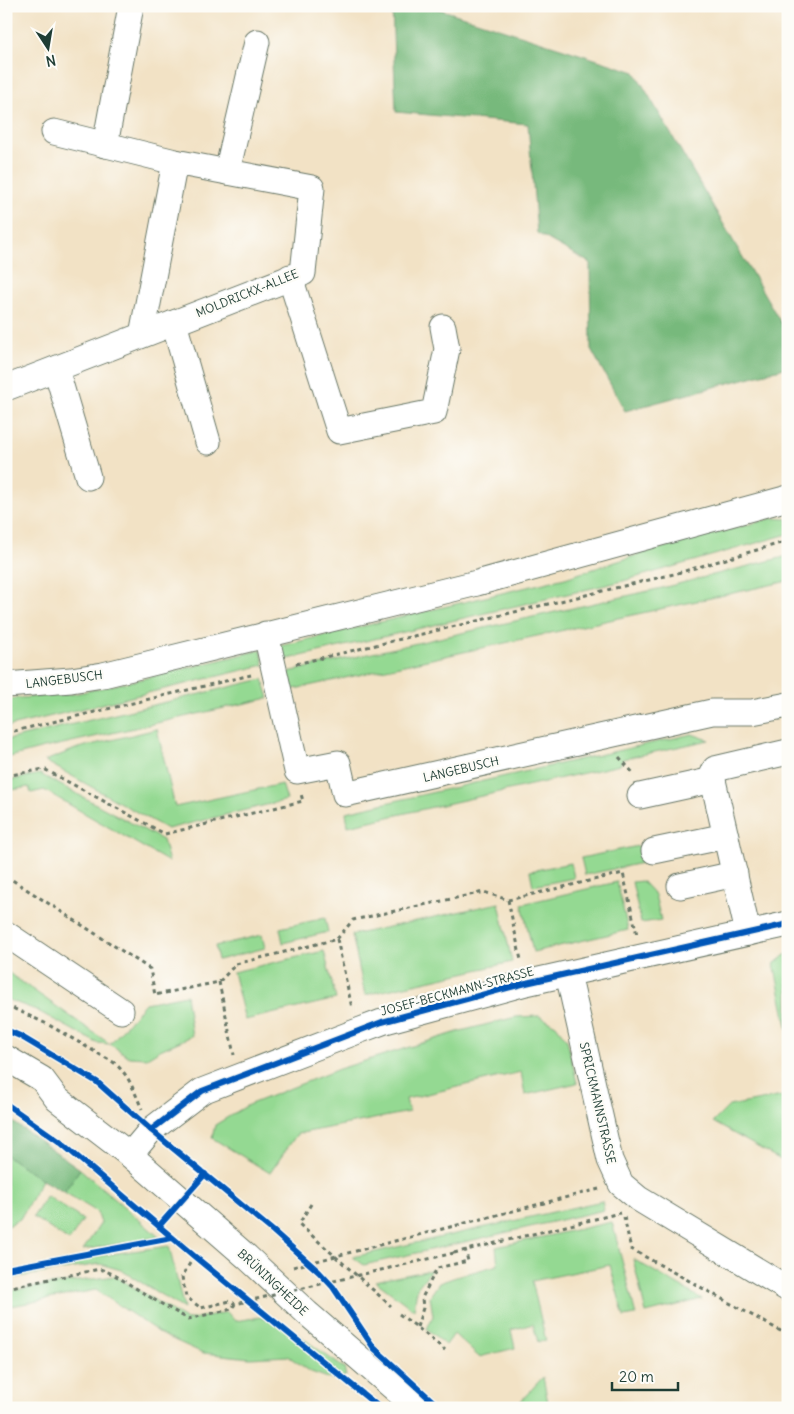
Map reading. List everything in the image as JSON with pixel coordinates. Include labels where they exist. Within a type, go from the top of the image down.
[{"type":"street","points":[[106,145],[131,6]]},
{"type":"street","points":[[227,172],[257,42]]},
{"type":"street","name":"MOLDRICKX-ALLEE","points":[[6,388],[303,272],[312,188],[175,162],[54,132]]},
{"type":"street","points":[[142,335],[175,162]]},
{"type":"street","points":[[290,278],[340,431],[434,412],[447,349],[443,328]]},
{"type":"street","points":[[174,323],[208,442]]},
{"type":"street","points":[[56,369],[88,477]]},
{"type":"street","name":"LANGEBUSCH","points":[[6,685],[71,680],[103,675],[477,583],[788,498]]},
{"type":"street","points":[[266,634],[297,771]]},
{"type":"street","name":"LANGEBUSCH","points":[[297,771],[338,763],[345,794],[712,712],[752,712],[788,704]]},
{"type":"street","points":[[748,933],[712,776],[715,770],[788,752]]},
{"type":"street","points":[[640,796],[713,780]]},
{"type":"street","points":[[654,851],[726,836]]},
{"type":"street","points":[[680,886],[735,874]]},
{"type":"street","name":"JOSEF-BECKMANN-STRASSE","points":[[130,1156],[151,1130],[202,1092],[382,1022],[526,983],[788,924]]},
{"type":"street","points":[[6,934],[121,1011]]},
{"type":"street","name":"SPRICKMANNSTRASSE","points":[[568,974],[610,1160],[621,1184],[639,1199],[788,1289]]},
{"type":"street","points":[[6,1058],[42,1080],[57,1099]]},
{"type":"street","points":[[6,1079],[30,1092],[57,1099]]},
{"type":"street","name":"BRÜNINGHEIDE","points":[[57,1099],[130,1156],[417,1408]]},
{"type":"path","points":[[6,733],[674,574],[788,541]]},
{"type":"path","points":[[6,776],[44,768],[165,834],[303,801],[297,771]]},
{"type":"path","points":[[6,876],[150,969],[155,995],[219,982],[236,964],[337,939],[353,920],[484,892],[508,900],[623,873],[642,957]]},
{"type":"path","points":[[508,900],[526,983]]},
{"type":"path","points":[[337,939],[358,1031]]},
{"type":"path","points":[[219,982],[239,1077]]},
{"type":"path","points":[[6,1005],[47,1024],[122,1069],[129,1079],[151,1130]]},
{"type":"path","points":[[266,1275],[334,1255],[621,1184]]},
{"type":"path","points":[[311,1204],[298,1224],[391,1306]]},
{"type":"path","points":[[194,1256],[182,1277],[186,1297],[201,1308],[230,1301],[235,1304],[623,1212],[631,1249],[788,1335]]},
{"type":"path","points":[[418,1327],[423,1308],[422,1298],[437,1268],[468,1261],[464,1249]]},
{"type":"path","points":[[6,1288],[100,1269],[113,1274],[188,1319],[232,1309],[235,1304]]},
{"type":"path","points":[[399,1314],[418,1327],[444,1350]]},
{"type":"green space","points":[[392,6],[430,6],[635,72],[788,335],[788,367],[625,411],[591,349],[590,263],[537,233],[528,124],[396,112]]},
{"type":"green space","points":[[773,518],[788,519],[788,534],[623,581],[284,660],[280,646],[565,578],[650,551]]},
{"type":"green space","points":[[788,556],[788,581],[290,690],[288,672],[662,588]]},
{"type":"green space","points":[[261,650],[264,665],[6,727],[6,699],[74,694]]},
{"type":"green space","points":[[263,679],[269,698],[6,758],[6,740]]},
{"type":"green space","points":[[157,729],[175,807],[282,784],[287,800],[167,829],[45,761],[78,748]]},
{"type":"green space","points":[[692,734],[709,740],[623,759],[620,765],[348,826],[346,812]]},
{"type":"green space","points":[[40,774],[163,840],[169,862],[44,790],[31,793],[29,787],[6,791],[6,781]]},
{"type":"green space","points":[[638,846],[642,863],[585,875],[581,858]]},
{"type":"green space","points":[[571,863],[574,878],[533,886],[530,871]]},
{"type":"green space","points":[[642,881],[655,895],[661,920],[641,923],[632,882]]},
{"type":"green space","points":[[617,882],[628,930],[533,952],[522,904]]},
{"type":"green space","points":[[499,903],[512,962],[365,995],[352,935]]},
{"type":"green space","points":[[325,918],[328,932],[283,943],[280,928]]},
{"type":"green space","points":[[262,935],[265,948],[218,960],[215,946]]},
{"type":"green space","points":[[324,951],[336,999],[245,1020],[233,972]]},
{"type":"green space","points":[[788,954],[788,1031],[774,964]]},
{"type":"green space","points":[[6,971],[110,1044],[97,1043],[36,1010],[6,999]]},
{"type":"green space","points":[[186,995],[192,1036],[147,1058],[129,1057],[110,1044],[145,1003]]},
{"type":"green space","points":[[539,1016],[556,1025],[567,1040],[577,1083],[525,1095],[521,1072],[406,1099],[409,1112],[297,1134],[270,1173],[212,1138],[215,1125],[248,1105],[339,1069],[461,1031],[516,1017]]},
{"type":"green space","points":[[788,1095],[788,1164],[713,1122],[729,1106]]},
{"type":"green space","points":[[6,1117],[80,1169],[64,1192],[42,1180],[6,1155]]},
{"type":"green space","points":[[6,1155],[42,1180],[20,1219],[6,1227]]},
{"type":"green space","points":[[80,1169],[159,1237],[83,1250],[101,1223],[97,1212],[64,1192]]},
{"type":"green space","points":[[47,1196],[83,1220],[69,1241],[33,1217]]},
{"type":"green space","points":[[602,1201],[604,1210],[364,1265],[353,1257]]},
{"type":"green space","points":[[612,1222],[636,1315],[624,1317],[610,1265],[532,1281],[546,1341],[538,1342],[533,1324],[511,1330],[515,1348],[479,1357],[454,1334],[446,1345],[427,1329],[433,1316],[430,1296],[439,1283],[498,1265],[496,1247]]},
{"type":"green space","points":[[169,1246],[184,1309],[121,1270],[100,1264],[6,1279],[6,1273],[97,1256]]},
{"type":"green space","points":[[633,1259],[702,1299],[646,1313]]},
{"type":"green space","points":[[431,1270],[417,1288],[414,1310],[375,1281]]},
{"type":"green space","points":[[115,1276],[187,1320],[227,1312],[235,1321],[261,1317],[283,1324],[344,1368],[346,1376],[331,1379],[311,1372],[288,1356],[250,1358],[203,1353],[163,1335],[96,1290],[6,1307],[6,1291]]},
{"type":"green space","points":[[543,1377],[549,1408],[530,1408],[520,1402]]},
{"type":"cycle path","points":[[151,1130],[202,1091],[382,1022],[526,983],[788,924]]},
{"type":"cycle path","points":[[6,1030],[20,1036],[97,1082],[151,1130],[273,1231],[333,1287],[374,1348],[440,1408]]},
{"type":"cycle path","points":[[6,1104],[60,1142],[194,1256],[380,1408]]},
{"type":"cycle path","points":[[159,1226],[205,1174]]},
{"type":"cycle path","points":[[6,1269],[172,1238]]}]
